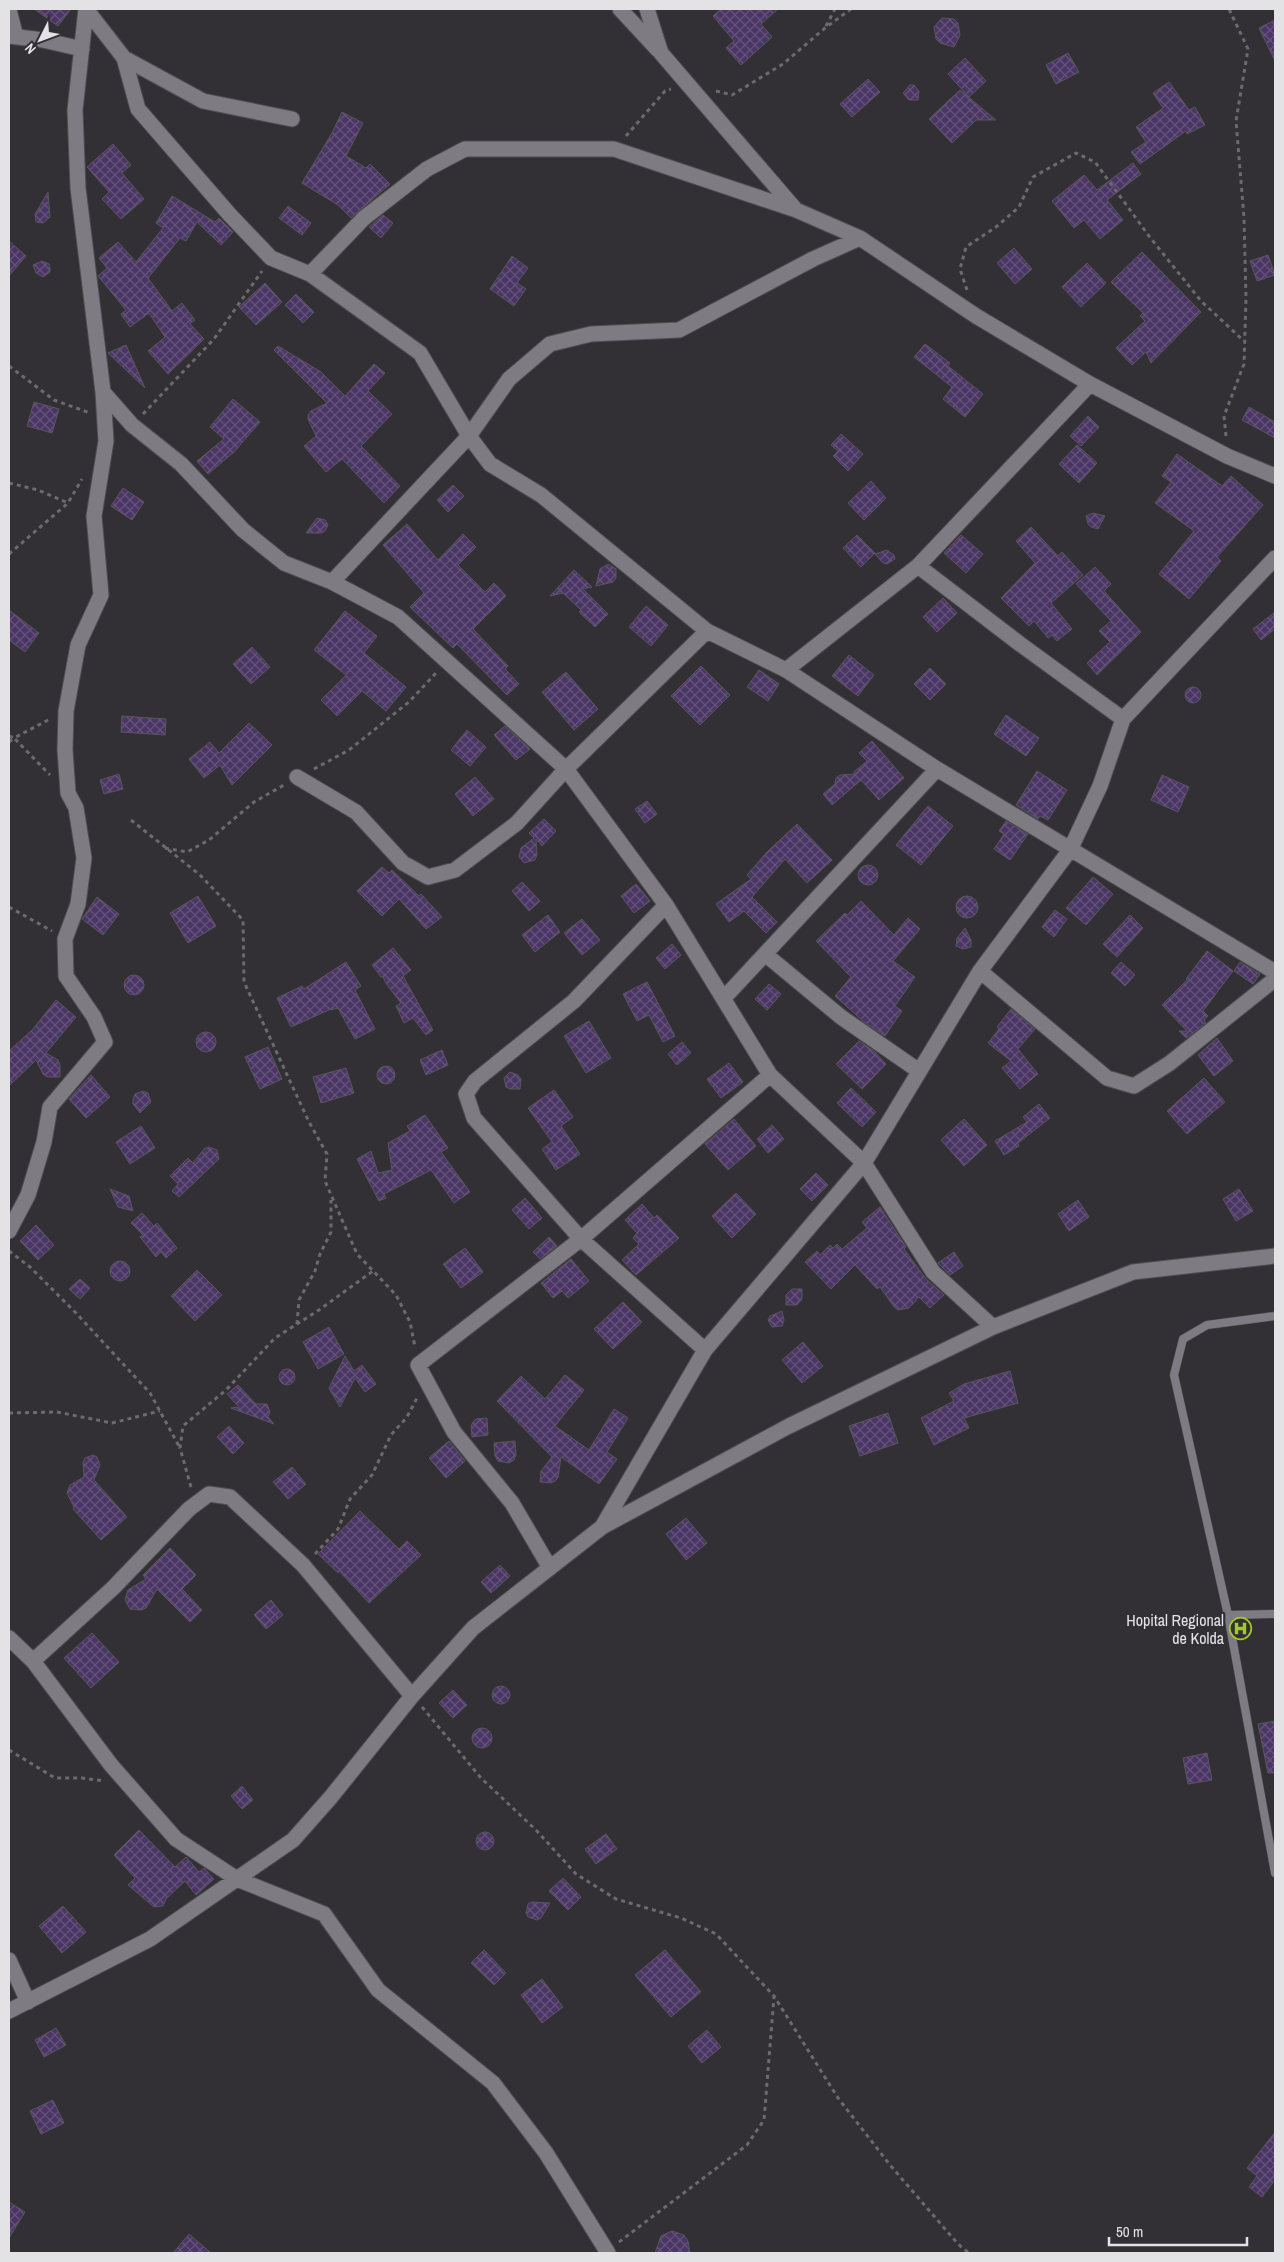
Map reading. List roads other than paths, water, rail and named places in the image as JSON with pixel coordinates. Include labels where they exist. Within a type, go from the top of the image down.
[{"type":"street","points":[[9,1231],[28,1195],[44,1142],[50,1107],[106,1042],[94,1017],[66,976],[65,939],[78,904],[84,858],[76,808],[68,793],[65,750],[66,711],[78,645],[101,595],[94,516],[106,441],[78,188],[75,110],[86,9]]},
{"type":"street","points":[[86,9],[124,58],[138,109],[271,258],[310,274],[420,354],[469,436],[490,464],[541,495],[708,631],[786,670],[938,769],[1275,972]]},
{"type":"street","points":[[620,9],[689,84],[796,210]]},
{"type":"street","points":[[647,9],[660,53]]},
{"type":"street","points":[[9,10],[12,37],[43,40],[82,49]]},
{"type":"street","points":[[124,58],[203,100],[292,119]]},
{"type":"street","points":[[310,274],[364,218],[427,168],[465,149],[614,150],[796,210],[860,238],[976,316],[1090,384],[1227,456],[1275,476]]},
{"type":"street","points":[[332,582],[469,436],[509,379],[550,344],[591,334],[678,330],[813,259],[860,238]]},
{"type":"street","points":[[786,670],[918,566],[1090,384]]},
{"type":"street","points":[[102,392],[132,425],[181,464],[243,530],[277,558],[284,563],[332,582],[398,618],[566,769],[666,905],[770,1075],[864,1163],[933,1272],[993,1327]]},
{"type":"street","points":[[602,1527],[705,1350],[864,1163],[980,971],[1070,850],[1100,786],[1123,719],[1275,558]]},
{"type":"street","points":[[918,566],[1020,644],[1123,719]]},
{"type":"street","points":[[297,778],[356,812],[403,863],[428,877],[455,870],[517,823],[566,769],[708,631]]},
{"type":"street","points":[[724,998],[938,769]]},
{"type":"street","points":[[666,905],[574,1001],[475,1081],[466,1094],[474,1118],[581,1239],[705,1350]]},
{"type":"street","points":[[765,954],[841,1017],[919,1071]]},
{"type":"street","points":[[980,971],[1107,1078],[1134,1086],[1170,1063],[1275,979]]},
{"type":"street","points":[[550,1568],[512,1503],[454,1432],[418,1364],[581,1239],[770,1075]]},
{"type":"street","points":[[9,2011],[150,1939],[293,1840],[412,1696],[473,1628],[602,1527],[789,1426],[993,1327],[1133,1272],[1275,1256]]},
{"type":"street","points":[[32,1661],[114,1588],[189,1509],[209,1494],[230,1497],[304,1565],[412,1696]]},
{"type":"street","points":[[9,1638],[32,1661],[111,1765],[176,1839],[237,1879],[324,1914],[378,1990],[493,2083],[546,2153],[607,2252]]},
{"type":"street","points":[[9,1960],[28,2002]]},
{"type":"lane","points":[[1275,1316],[1208,1325],[1183,1339],[1174,1375],[1228,1615],[1275,1873]]},
{"type":"lane","points":[[1228,1615],[1275,1614]]},
{"type":"place","name":"Hopital Regional de Kolda","points":[[1240,1629]]}]
